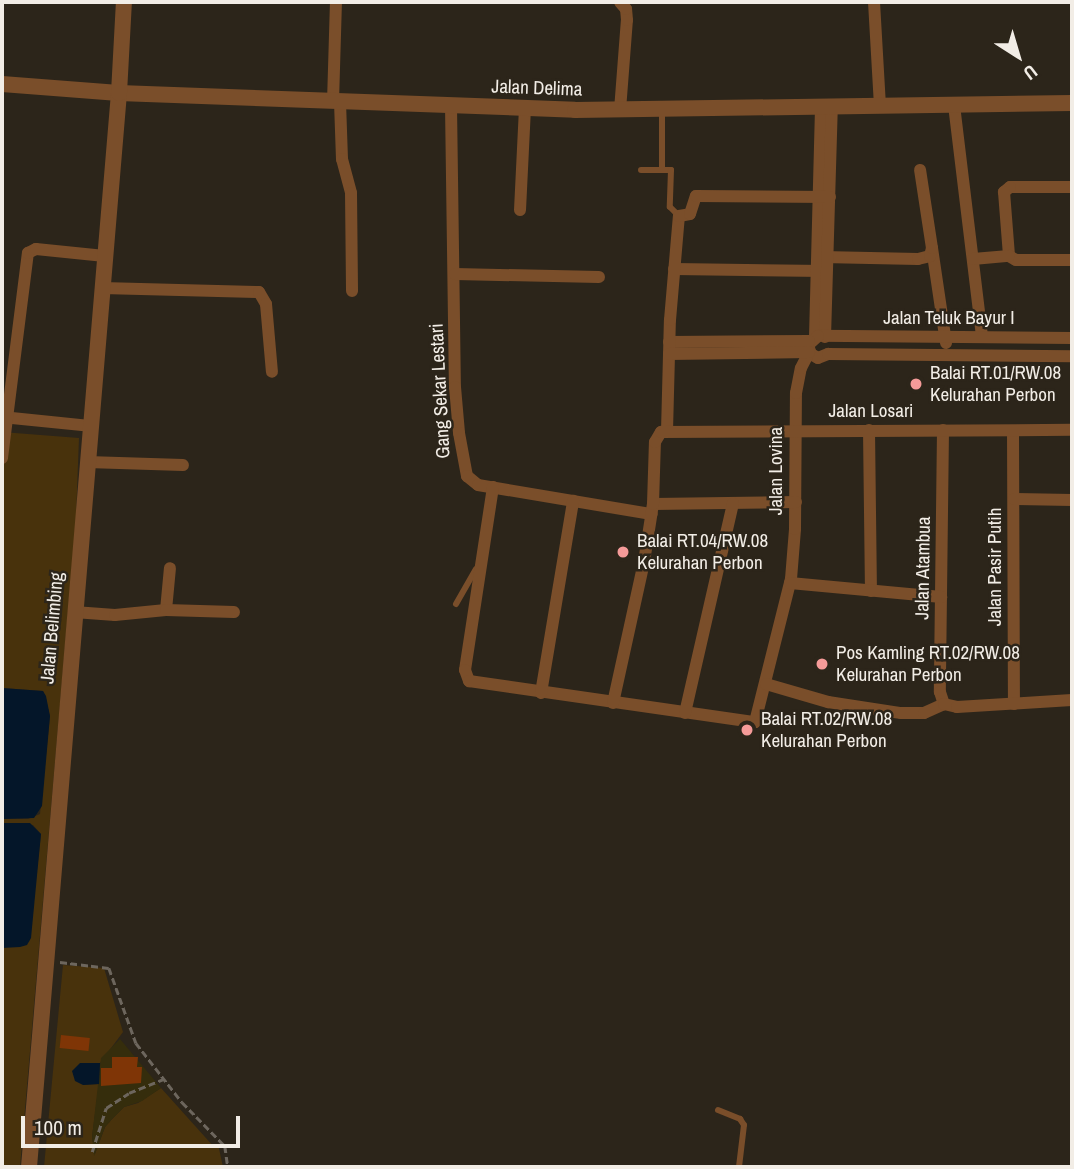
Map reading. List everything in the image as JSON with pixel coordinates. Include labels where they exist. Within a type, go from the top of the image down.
[{"type":"street","name":"Jalan Belimbing","points":[[29,1167],[119,93],[124,2]]},
{"type":"street","points":[[336,2],[336,102],[342,159],[351,193],[352,290]]},
{"type":"street","points":[[620,2],[626,9],[627,20],[620,110]]},
{"type":"street","points":[[874,2],[880,106]]},
{"type":"street","name":"Jalan Delima","points":[[2,84],[119,93],[525,109],[662,110],[1072,103]]},
{"type":"street","points":[[954,105],[982,337]]},
{"type":"street","name":"Gang Sekar Lestari","points":[[451,106],[455,387],[462,457],[469,479],[478,485],[493,487]]},
{"type":"street","points":[[815,342],[823,271],[827,107]]},
{"type":"street","points":[[520,210],[525,109]]},
{"type":"street","points":[[920,170],[946,336],[946,354]]},
{"type":"street","points":[[1012,258],[1004,192],[1010,187],[1072,187]]},
{"type":"street","points":[[613,703],[644,562],[652,509],[655,438],[667,431],[669,348],[679,216],[690,214],[695,196],[825,197]]},
{"type":"street","points":[[823,257],[923,258],[930,256],[932,248]]},
{"type":"street","points":[[2,458],[4,417],[28,253],[36,249],[105,256]]},
{"type":"street","points":[[973,259],[1072,260]]},
{"type":"street","points":[[674,269],[823,271]]},
{"type":"street","points":[[454,274],[599,277]]},
{"type":"street","points":[[102,288],[259,292],[266,304],[272,372]]},
{"type":"street","name":"Jalan Teluk Bayur I","points":[[1072,338],[946,336],[815,342],[818,358],[828,354],[1072,356]]},
{"type":"street","points":[[1009,337],[1009,355]]},
{"type":"street","points":[[669,348],[815,342],[830,347],[828,354]]},
{"type":"street","name":"Jalan Lovina","points":[[685,713],[752,723],[758,716],[790,583],[796,502],[797,384],[815,342]]},
{"type":"street","points":[[4,417],[90,426]]},
{"type":"street","points":[[869,430],[871,591]]},
{"type":"street","name":"Jalan Atambua","points":[[943,430],[940,691],[944,704]]},
{"type":"street","name":"Jalan Losari","points":[[667,431],[1072,430]]},
{"type":"street","name":"Jalan Pasir Putih","points":[[1013,431],[1014,704]]},
{"type":"street","points":[[87,462],[183,465]]},
{"type":"street","points":[[733,503],[685,713],[474,683],[466,678],[493,487],[573,501],[652,509],[733,503],[796,502]]},
{"type":"street","points":[[1014,499],[1072,500]]},
{"type":"street","points":[[541,693],[573,501]]},
{"type":"street","points":[[166,610],[170,568]]},
{"type":"street","points":[[790,583],[941,597]]},
{"type":"street","points":[[74,612],[234,612]]},
{"type":"street","points":[[766,684],[828,702],[901,713],[924,713],[944,704],[957,707],[1072,700]]},
{"type":"lane","points":[[662,110],[662,169]]},
{"type":"lane","points":[[641,170],[662,169],[672,172],[670,207],[679,216]]},
{"type":"lane","points":[[456,604],[484,557]]},
{"type":"lane","points":[[719,1110],[740,1119],[744,1125],[739,1167]]},
{"type":"path","points":[[46,961],[109,968],[132,1034],[163,1079],[225,1146],[228,1167]]},
{"type":"path","points":[[92,1152],[106,1108],[129,1093],[163,1079]]},
{"type":"shaded area","points":[[2,432],[79,438],[76,518],[20,1167],[2,1167],[2,948],[29,942],[41,834],[33,825],[2,823],[2,819],[28,819],[40,814],[50,716],[43,691],[2,688]]},
{"type":"shaded area","points":[[63,965],[104,968],[123,1032],[100,1063],[80,1063],[83,1085],[99,1084],[92,1137],[95,1154],[105,1127],[124,1107],[138,1103],[161,1088],[214,1147],[218,1144],[223,1167],[44,1167]]},
{"type":"sand","points":[[120,1039],[161,1088],[142,1101],[124,1107],[113,1118],[105,1127],[94,1156],[92,1137],[101,1058]]},
{"type":"water","points":[[2,688],[43,691],[46,696],[50,716],[42,806],[34,818],[2,819]]},
{"type":"water","points":[[2,823],[30,823],[41,834],[31,938],[27,945],[20,947],[2,948]]},
{"type":"water","points":[[80,1063],[100,1063],[99,1084],[83,1085],[75,1081],[72,1071]]},
{"type":"building","points":[[61,1035],[90,1038],[88,1051],[60,1048]]},
{"type":"building","points":[[112,1057],[138,1057],[137,1067],[142,1067],[141,1083],[101,1086],[101,1068],[112,1068]]},
{"type":"place","name":"Balai RT.01/RW.08 Kelurahan Perbon","points":[[916,384]]},
{"type":"place","name":"Balai RT.04/RW.08 Kelurahan Perbon","points":[[623,552]]},
{"type":"place","name":"Pos Kamling RT.02/RW.08 Kelurahan Perbon","points":[[822,664]]},
{"type":"place","name":"Balai RT.02/RW.08 Kelurahan Perbon","points":[[747,730]]}]
